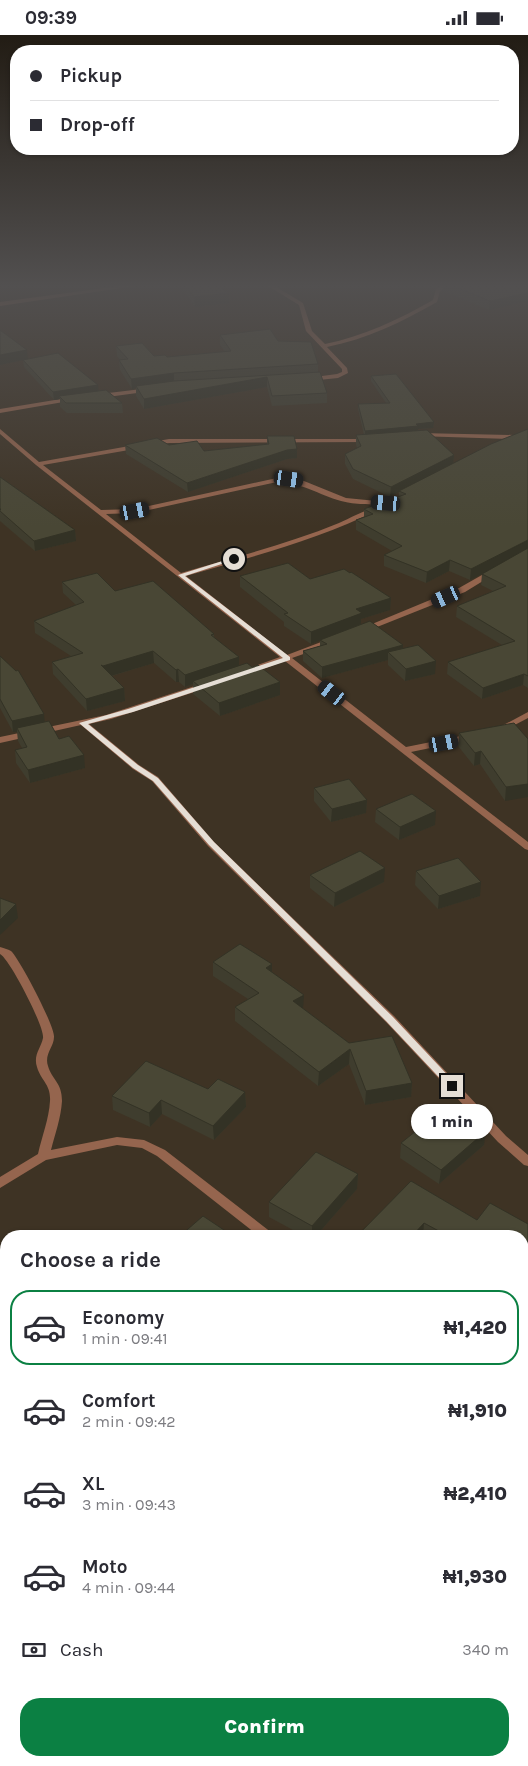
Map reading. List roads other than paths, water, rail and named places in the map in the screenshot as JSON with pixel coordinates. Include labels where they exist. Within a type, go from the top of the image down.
[{"type":"street","points":[[299,380],[338,376],[345,373],[345,369],[341,365]]},
{"type":"street","points":[[91,397],[155,389]]},
{"type":"street","points":[[0,411],[81,398]]},
{"type":"street","points":[[0,431],[38,464],[528,847]]},
{"type":"street","points":[[411,435],[517,435],[497,446]]},
{"type":"street","points":[[38,464],[169,441],[340,441],[380,438]]},
{"type":"street","points":[[101,512],[135,511],[276,480],[289,479],[301,481],[340,498],[386,503]]},
{"type":"street","points":[[181,575],[321,533],[350,522],[395,499]]},
{"type":"street","points":[[358,631],[462,590],[503,567]]},
{"type":"street","points":[[241,674],[340,638]]},
{"type":"street","points":[[0,740],[130,711],[214,683]]},
{"type":"street","points":[[492,732],[528,715]]},
{"type":"street","points":[[83,723],[136,767],[155,779],[211,844],[390,1019],[502,1139],[528,1162]]},
{"type":"street","points":[[406,750],[482,735]]},
{"type":"street","points":[[0,950],[7,953],[16,967],[45,1021],[49,1037],[41,1051],[40,1061],[55,1086],[56,1100],[43,1157]]},
{"type":"street","points":[[0,1183],[43,1157],[118,1141],[144,1143],[161,1153],[260,1230]]}]
